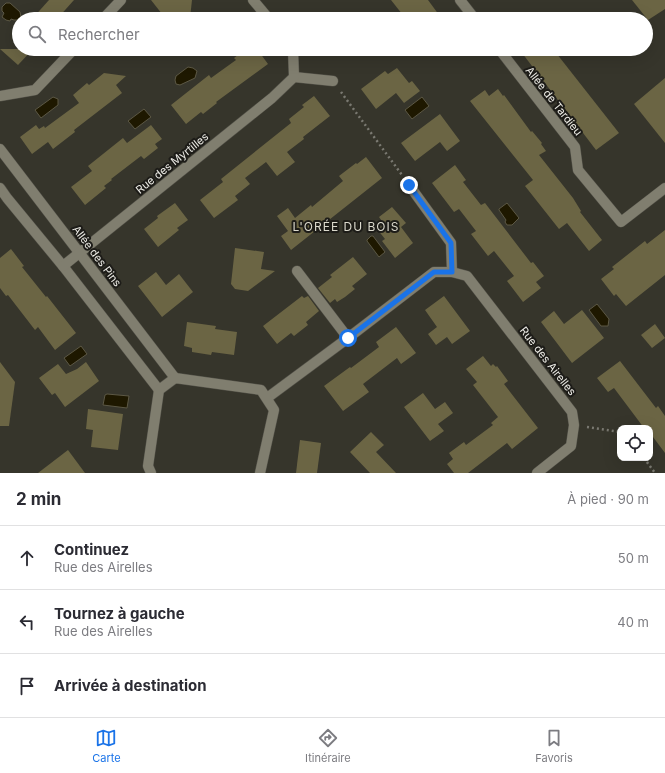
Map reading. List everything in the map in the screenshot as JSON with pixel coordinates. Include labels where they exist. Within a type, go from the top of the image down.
[{"type":"street","points":[[109,12],[120,0]]},
{"type":"street","points":[[253,0],[263,12]]},
{"type":"street","points":[[460,0],[469,12]]},
{"type":"street","points":[[0,96],[35,90],[67,56]]},
{"type":"street","points":[[293,56],[294,77],[333,81]]},
{"type":"street","name":"Allée de Tardieu","points":[[504,56],[575,147],[578,170],[621,222],[665,188]]},
{"type":"street","name":"Rue des Myrtilles","points":[[63,266],[272,98],[294,77]]},
{"type":"street","name":"Allée des Pins","points":[[0,149],[174,378]]},
{"type":"street","points":[[409,185],[451,243],[452,272]]},
{"type":"street","points":[[0,188],[3,201],[63,266],[159,390]]},
{"type":"street","points":[[297,271],[348,338]]},
{"type":"street","name":"Rue des Airelles","points":[[267,398],[434,272],[452,272],[467,276],[572,412],[574,425],[571,446],[537,473]]},
{"type":"street","points":[[151,473],[148,466],[159,390],[174,378],[261,390],[274,410],[260,473]]},
{"type":"path","points":[[333,81],[409,185]]},
{"type":"path","points":[[574,425],[617,432]]},
{"type":"path","points":[[646,461],[655,473]]},
{"type":"shaded area","points":[[6,3],[10,3],[20,12],[12,12],[12,19],[10,21],[6,20],[2,17],[4,13],[2,11],[2,7]]},
{"type":"shaded area","points":[[188,67],[197,71],[195,78],[180,85],[176,84],[176,76]]},
{"type":"shaded area","points":[[53,97],[58,99],[58,105],[41,118],[35,110]]},
{"type":"shaded area","points":[[422,97],[429,106],[412,119],[405,110]]},
{"type":"shaded area","points":[[144,109],[151,117],[135,129],[128,121]]},
{"type":"shaded area","points":[[507,203],[519,218],[512,225],[507,225],[505,222],[506,220],[499,210]]},
{"type":"shaded area","points":[[371,236],[373,236],[385,252],[379,257],[367,241]]},
{"type":"shaded area","points":[[597,304],[609,319],[608,326],[601,326],[589,310]]},
{"type":"shaded area","points":[[81,346],[87,354],[70,366],[64,358]]},
{"type":"shaded area","points":[[105,395],[129,396],[127,408],[103,405]]},
{"type":"building","points":[[49,0],[74,0],[63,12],[38,12]]},
{"type":"building","points":[[151,0],[192,0],[191,12],[160,12]]},
{"type":"building","points":[[391,0],[428,0],[437,12],[400,12]]},
{"type":"building","points":[[632,0],[665,0],[665,9],[653,17],[653,12],[642,12]]},
{"type":"building","points":[[0,49],[12,49],[12,56],[26,56],[18,65]]},
{"type":"building","points":[[237,56],[262,56],[268,64],[216,102],[217,103],[203,114],[201,112],[186,124],[171,105],[209,75],[211,78],[236,60],[234,58]]},
{"type":"building","points":[[524,56],[558,56],[619,133],[596,150]]},
{"type":"building","points":[[397,68],[409,83],[412,81],[420,91],[404,103],[396,93],[376,109],[361,89],[385,71],[388,74]]},
{"type":"building","points":[[104,73],[126,76],[116,85],[122,93],[74,130],[75,132],[53,149],[48,142],[32,154],[20,137],[36,125],[39,129],[44,126],[45,128],[79,103],[73,95],[87,83],[89,85]]},
{"type":"building","points":[[665,78],[665,143],[634,104]]},
{"type":"building","points":[[498,89],[531,132],[532,131],[542,143],[541,144],[546,151],[539,155],[573,198],[581,211],[580,212],[602,240],[589,251],[567,223],[559,229],[525,186],[533,180],[470,101],[485,90],[489,96]]},
{"type":"building","points":[[314,96],[330,116],[303,137],[304,139],[287,152],[295,162],[277,176],[266,162],[245,178],[250,184],[235,196],[238,200],[214,218],[200,200],[223,182],[221,179],[291,123],[289,119],[304,107],[302,105]]},
{"type":"building","points":[[440,114],[460,141],[447,151],[440,142],[415,161],[401,143]]},
{"type":"building","points":[[151,125],[162,139],[155,144],[158,148],[144,159],[141,156],[111,179],[112,180],[104,186],[106,188],[85,205],[71,187],[92,171],[88,166],[123,138],[127,143]]},
{"type":"building","points":[[366,157],[382,178],[291,250],[281,236],[288,231],[277,216],[288,208],[295,218],[311,205],[312,207],[343,181],[339,176]]},
{"type":"building","points":[[455,165],[466,180],[463,182],[481,205],[485,203],[531,263],[533,262],[544,276],[536,282],[541,288],[523,302],[507,281],[514,276],[494,251],[488,256],[471,234],[476,231],[459,209],[454,212],[432,183]]},
{"type":"building","points":[[175,203],[188,220],[177,228],[179,230],[158,247],[144,229],[158,218],[157,216]]},
{"type":"building","points":[[392,207],[406,223],[401,227],[413,243],[395,258],[382,241],[385,239],[377,229],[384,224],[379,217]]},
{"type":"building","points":[[665,230],[665,275],[626,306],[616,294],[614,296],[601,279],[614,269],[612,267],[645,241],[647,244]]},
{"type":"building","points":[[235,248],[264,252],[261,269],[275,271],[248,291],[235,289],[231,284]]},
{"type":"building","points":[[11,249],[24,266],[22,267],[76,333],[55,350],[38,327],[35,330],[8,295],[6,296],[0,288],[0,258]]},
{"type":"building","points":[[353,257],[367,274],[352,286],[355,289],[345,297],[337,302],[335,299],[330,303],[318,288],[332,277],[330,275]]},
{"type":"building","points":[[156,272],[166,285],[179,274],[193,292],[162,317],[138,286]]},
{"type":"building","points":[[302,296],[304,298],[308,296],[319,311],[306,322],[308,325],[294,336],[291,333],[277,344],[263,326]]},
{"type":"building","points":[[444,296],[470,331],[452,344],[447,337],[436,345],[428,334],[437,327],[425,310]]},
{"type":"building","points":[[582,310],[604,338],[572,363],[541,322],[554,311],[564,324]]},
{"type":"building","points":[[187,322],[216,326],[215,329],[237,332],[234,355],[212,352],[211,355],[192,352],[192,348],[184,346]]},
{"type":"building","points":[[655,324],[665,338],[652,348],[641,335]]},
{"type":"building","points":[[396,327],[416,353],[401,364],[397,358],[363,384],[369,392],[343,411],[324,386],[379,347],[376,342]]},
{"type":"building","points":[[483,356],[491,366],[493,364],[496,367],[497,366],[508,381],[504,384],[538,428],[512,449],[507,443],[468,473],[454,473],[447,464],[453,459],[449,453],[464,442],[466,445],[493,425],[491,423],[498,417],[473,385],[477,382],[466,369]]},
{"type":"building","points":[[620,361],[656,408],[658,406],[665,416],[665,453],[653,437],[653,425],[642,425],[614,388],[608,392],[597,378]]},
{"type":"building","points":[[0,362],[15,382],[9,426],[0,426]]},
{"type":"building","points":[[86,362],[99,381],[65,407],[55,393],[52,395],[39,378],[58,364],[66,374],[77,369]]},
{"type":"building","points":[[423,393],[435,409],[445,402],[453,413],[438,424],[444,431],[430,441],[404,407]]},
{"type":"building","points":[[88,409],[123,414],[118,450],[91,447],[93,430],[86,429]]},
{"type":"building","points":[[371,432],[384,445],[376,452],[396,473],[370,473],[350,452]]},
{"type":"building","points":[[300,440],[321,443],[317,473],[296,473]]},
{"type":"building","points":[[68,450],[85,473],[38,473]]},
{"type":"district","name":"L'ORÉE DU BOIS","points":[[346,226]]},
{"type":"route","points":[[348,338],[434,272],[452,272],[451,243],[409,185]]}]
